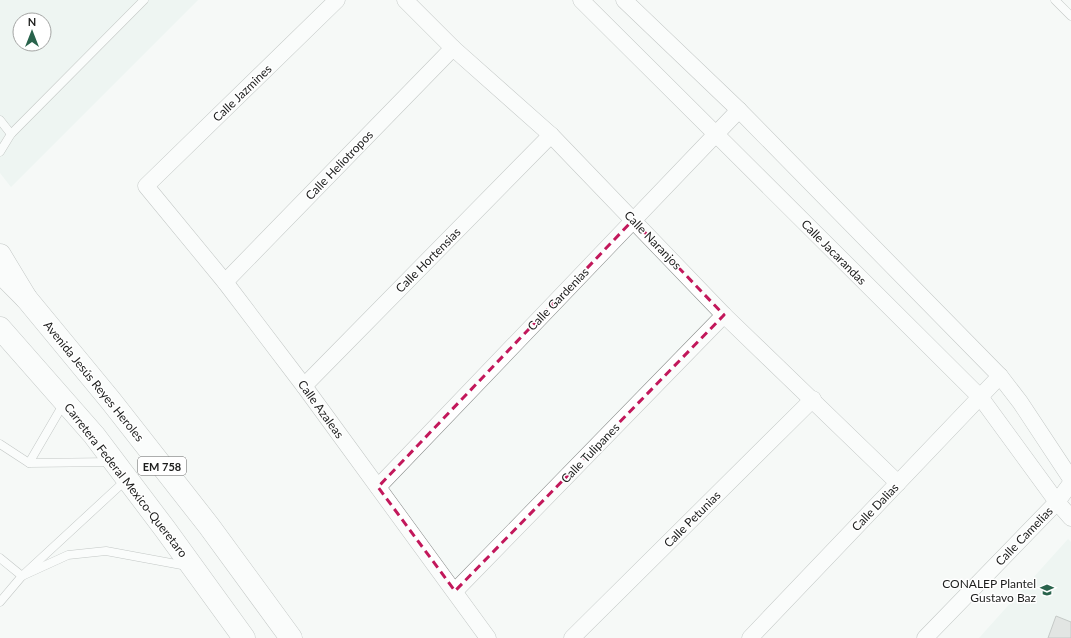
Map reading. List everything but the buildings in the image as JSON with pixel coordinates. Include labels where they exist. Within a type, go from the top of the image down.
[{"type":"highway","points":[[0,255],[26,298]]},
{"type":"highway","points":[[0,272],[26,298]]},
{"type":"highway","name":"Avenida Jesús Reyes Heroles","points":[[26,298],[112,401],[209,526],[291,638]]},
{"type":"highway","name":"Carretera Federal Mexico-Queretaro","points":[[0,328],[65,402],[121,470],[244,638]]},
{"type":"street","name":"Calle Jazmines","points":[[146,186],[337,0]]},
{"type":"street","name":"Calle Naranjos","points":[[405,0],[454,48],[551,135],[724,315],[813,399],[898,483]]},
{"type":"street","name":"Calle Jacarandas","points":[[582,0],[981,398],[1057,502],[1071,518]]},
{"type":"street","points":[[624,0],[739,110],[1000,376],[1020,402],[1071,479]]},
{"type":"street","name":"Calle Heliotropos","points":[[225,282],[454,48]]},
{"type":"street","name":"Calle Gardenias","points":[[378,487],[739,110]]},
{"type":"street","name":"Calle Hortensias","points":[[304,386],[551,135]]},
{"type":"street","name":"Calle Azaleas","points":[[146,186],[225,282],[304,386],[488,638]]},
{"type":"street","name":"Calle Tulipanes","points":[[455,591],[724,315]]},
{"type":"street","name":"Calle Dalias","points":[[750,638],[981,398],[1000,376]]},
{"type":"street","name":"Calle Petunias","points":[[572,638],[813,399]]},
{"type":"street","name":"Calle Camelias","points":[[925,638],[1057,502],[1071,483]]},
{"type":"lane","points":[[0,152],[11,134],[144,0]]},
{"type":"lane","points":[[1055,0],[1071,16]]},
{"type":"lane","points":[[0,120],[11,134]]},
{"type":"lane","points":[[29,463],[65,402]]},
{"type":"lane","points":[[0,444],[29,463],[121,470]]},
{"type":"lane","points":[[0,602],[22,576],[121,470]]},
{"type":"lane","points":[[22,576],[68,555],[106,551],[193,567]]},
{"type":"lane","points":[[0,558],[22,576]]},
{"type":"highlighted area","points":[[633,220],[724,315],[455,591],[378,487]]},
{"type":"shaded area","points":[[0,0],[198,0],[11,187],[0,173]]},
{"type":"shaded area","name":"CONALEP Plantel Gustavo Baz","points":[[1068,539],[1071,542],[1071,638],[979,638]]},
{"type":"place","name":"CONALEP Plantel Gustavo Baz","points":[[1047,590]]}]
